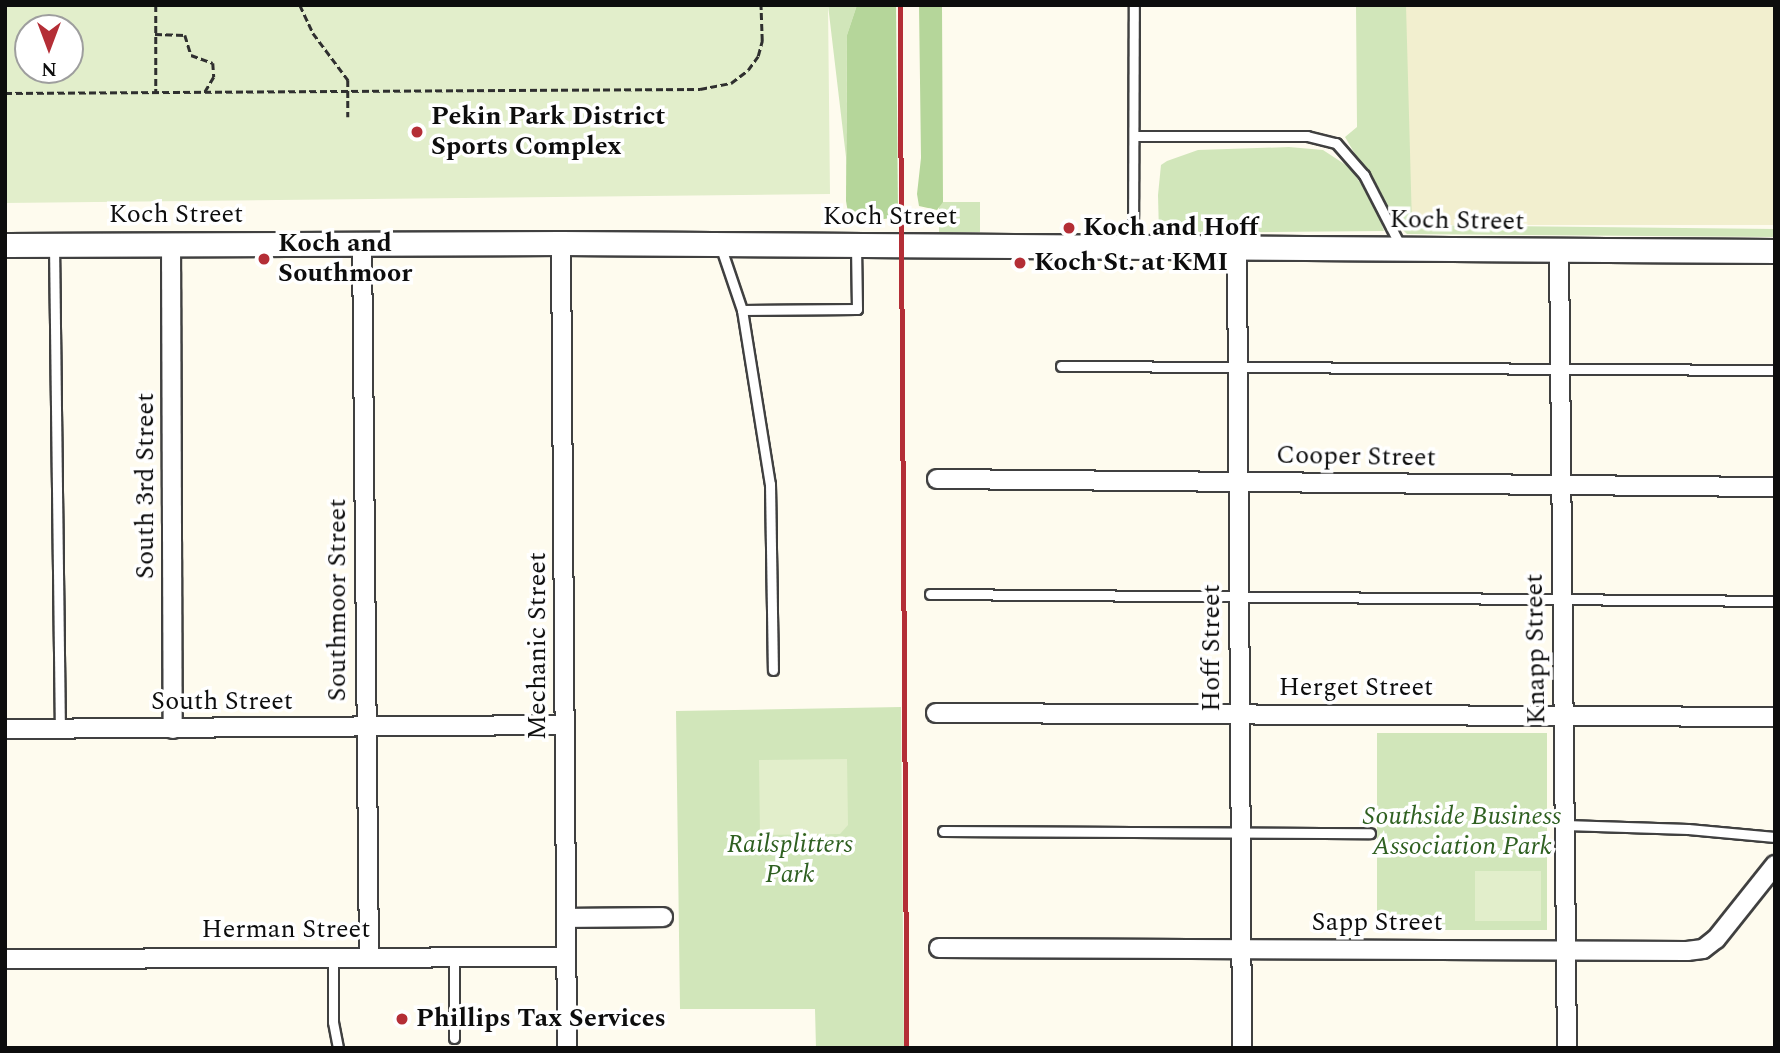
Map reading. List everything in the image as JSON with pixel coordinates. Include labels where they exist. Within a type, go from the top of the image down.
[{"type":"street","name":"South 3rd Street","points":[[171,243],[173,729]]},
{"type":"street","name":"Southmoor Street","points":[[362,243],[369,956]]},
{"type":"street","name":"Koch Street","points":[[5,245],[561,243],[1775,251]]},
{"type":"street","name":"Mechanic Street","points":[[561,243],[567,1048]]},
{"type":"street","name":"Hoff Street","points":[[1237,247],[1242,1048]]},
{"type":"street","name":"Knapp Street","points":[[1559,250],[1567,1048]]},
{"type":"street","name":"Cooper Street","points":[[937,479],[1775,487]]},
{"type":"street","name":"Herget Street","points":[[936,713],[1775,717]]},
{"type":"street","name":"South Street","points":[[5,729],[565,725]]},
{"type":"street","name":"Sapp Street","points":[[939,948],[1703,949],[1716,939],[1775,865]]},
{"type":"street","points":[[568,919],[663,917]]},
{"type":"street","name":"Herman Street","points":[[5,959],[566,957]]},
{"type":"lane","points":[[1133,246],[1134,5]]},
{"type":"lane","points":[[1134,136],[1307,136],[1336,143],[1364,175],[1402,248]]},
{"type":"lane","points":[[54,244],[60,729]]},
{"type":"lane","points":[[719,244],[743,310],[771,484],[773,670]]},
{"type":"lane","points":[[743,310],[857,309],[856,244]]},
{"type":"lane","points":[[1061,366],[1775,370]]},
{"type":"lane","points":[[930,594],[1775,601]]},
{"type":"lane","points":[[1565,825],[1688,828],[1775,837]]},
{"type":"lane","points":[[943,831],[1370,833]]},
{"type":"lane","points":[[333,956],[333,1022],[338,1048]]},
{"type":"lane","points":[[454,956],[454,1038]]},
{"type":"path","points":[[156,5],[156,92]]},
{"type":"path","points":[[300,5],[313,33],[348,80],[348,117]]},
{"type":"path","points":[[5,93],[700,89],[732,83],[758,56],[761,5]]},
{"type":"path","points":[[155,34],[185,34],[191,55],[213,63],[214,76],[205,92]]},
{"type":"shaded area","points":[[1406,5],[1775,5],[1775,225],[1406,225]]},
{"type":"green space","name":"Pekin Park District Sports Complex","points":[[5,5],[828,5],[830,194],[5,203]]},
{"type":"green space","points":[[828,5],[857,5],[847,35],[846,157]]},
{"type":"green space","points":[[857,5],[896,5],[898,210],[895,217],[879,220],[849,218],[846,201],[847,35]]},
{"type":"green space","points":[[919,5],[942,5],[943,202],[937,210],[919,206],[917,194],[921,158]]},
{"type":"green space","points":[[1356,5],[1406,5],[1412,225],[1775,229],[1775,237],[1407,234],[1395,222],[1345,137],[1357,127]]},
{"type":"green space","points":[[1289,147],[1323,150],[1349,167],[1373,200],[1384,231],[1159,233],[1158,195],[1161,165],[1167,161],[1198,150]]},
{"type":"green space","points":[[939,202],[980,202],[980,232],[939,232]]},
{"type":"green space","name":"Railsplitters Park","points":[[901,707],[904,1048],[816,1048],[815,1009],[680,1009],[676,711]]},
{"type":"green space","name":"Southside Business Association Park","points":[[1377,733],[1547,733],[1547,930],[1377,930]]},
{"type":"green space","points":[[847,759],[848,825],[840,834],[760,835],[759,760]]},
{"type":"green space","points":[[1475,871],[1541,871],[1541,921],[1475,921]]},
{"type":"railway","points":[[900,5],[907,1048]]},
{"type":"place","name":"Pekin Park District Sports Complex","points":[[417,132]]},
{"type":"place","name":"Koch and Hoff","points":[[1069,228]]},
{"type":"place","name":"Koch and Southmoor","points":[[264,259]]},
{"type":"place","name":"Koch St. at KMI","points":[[1020,263]]},
{"type":"place","name":"Phillips Tax Services","points":[[402,1019]]}]
